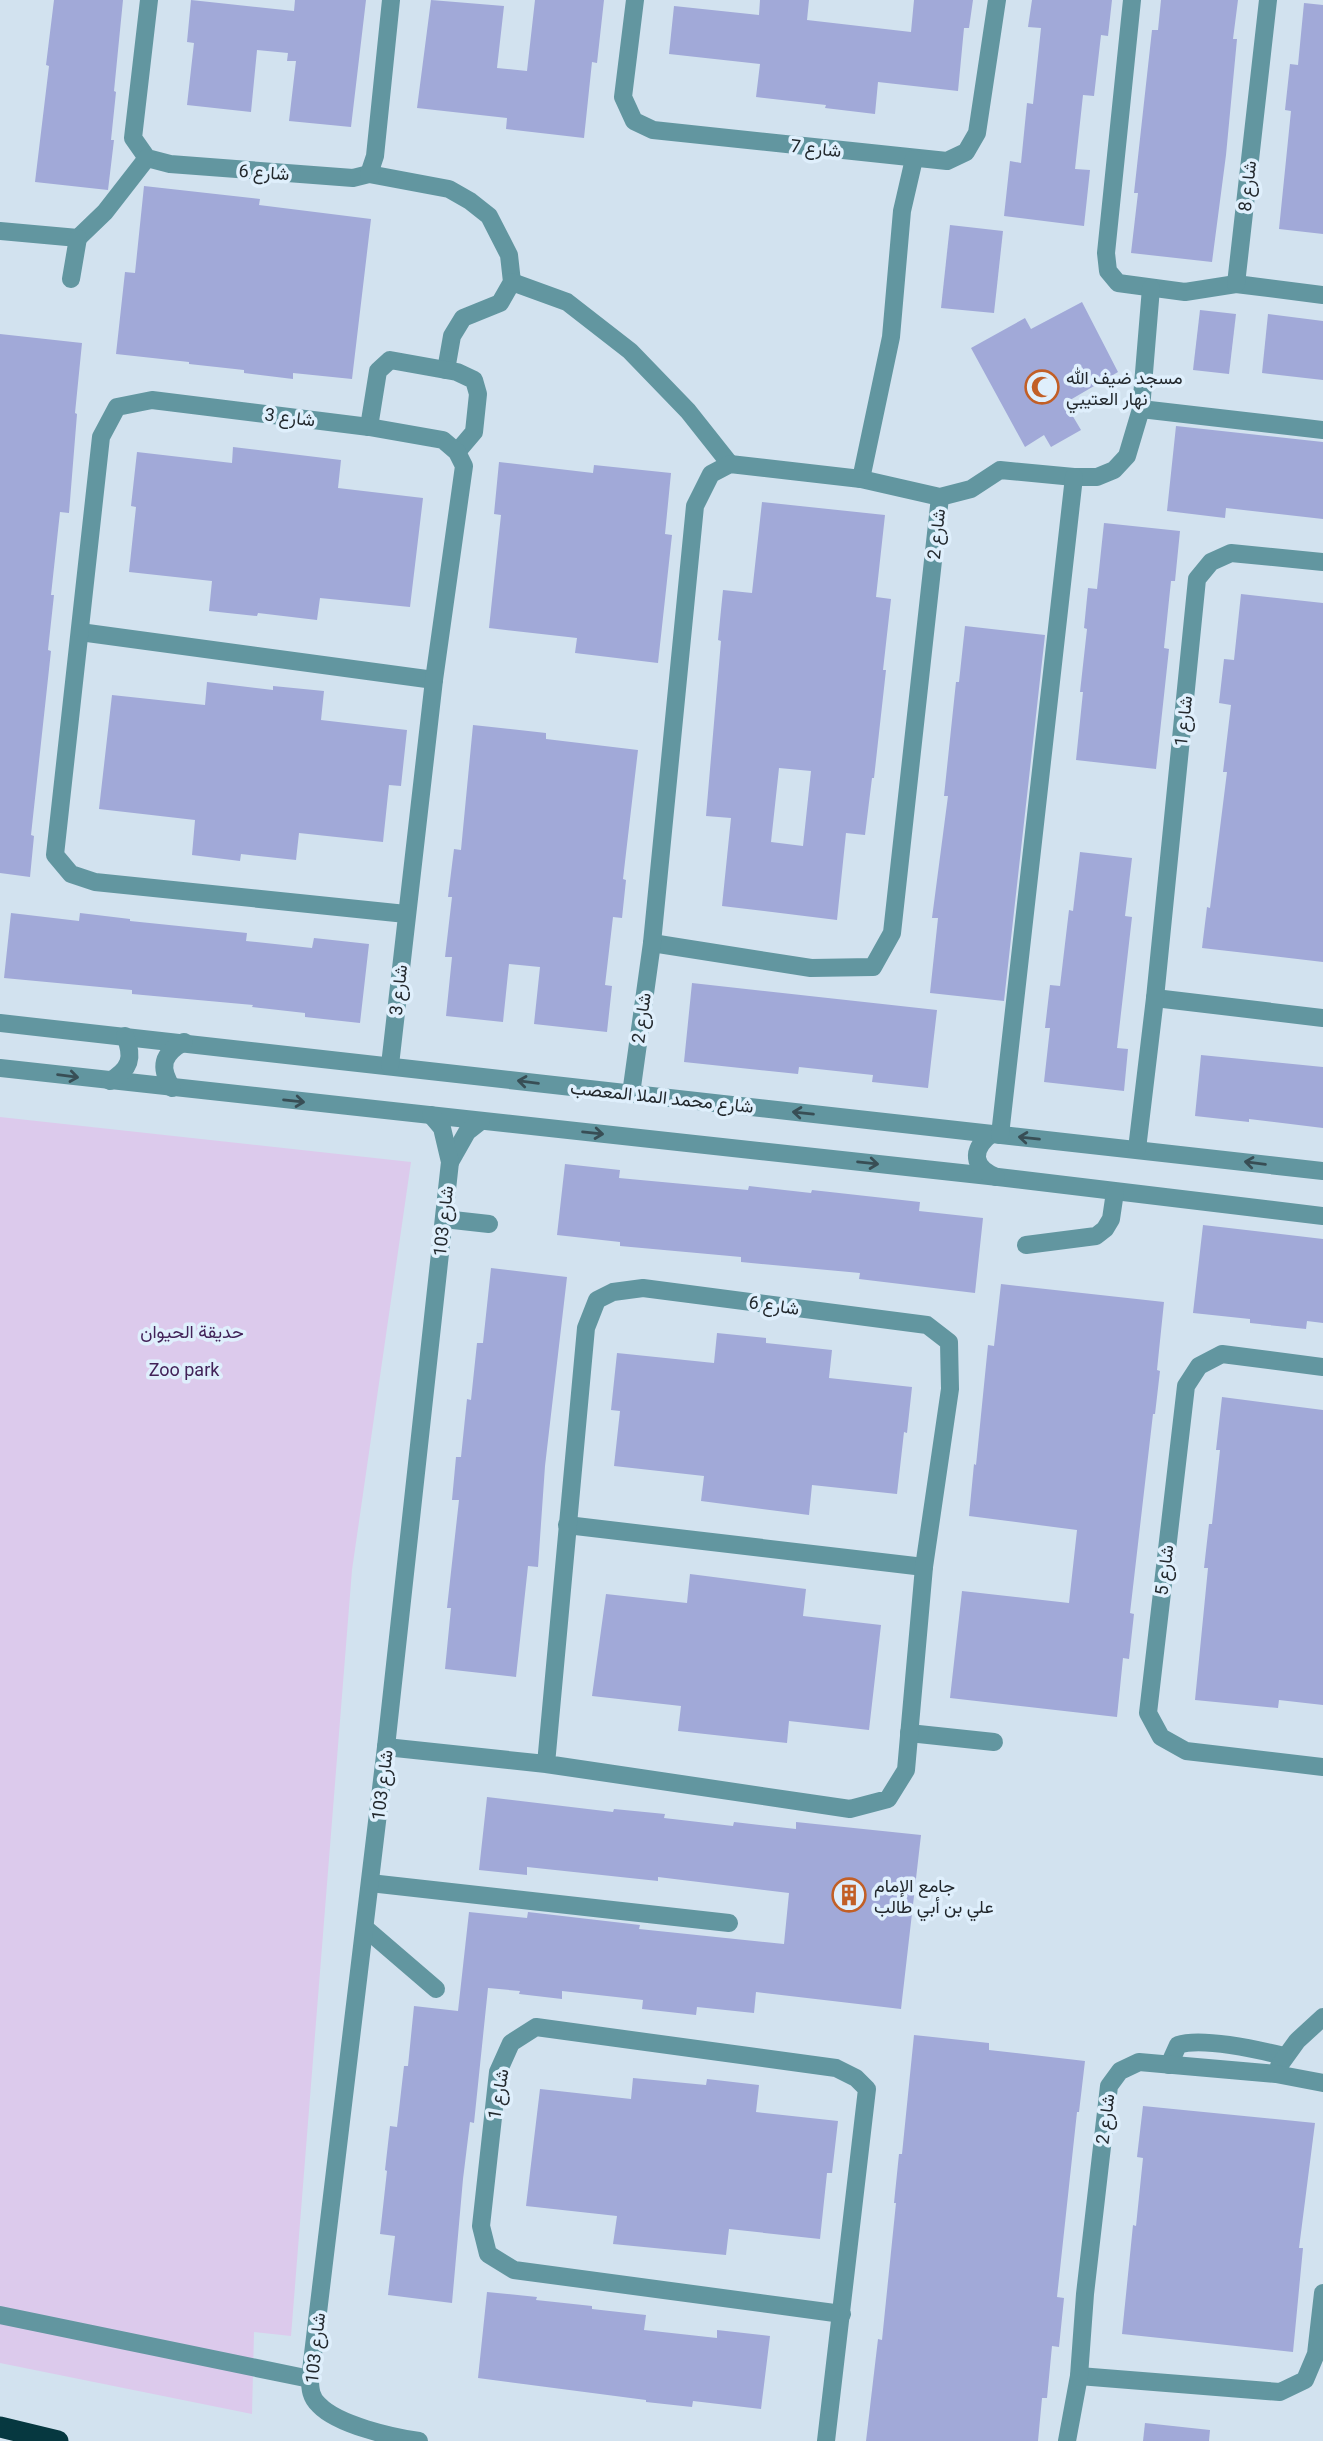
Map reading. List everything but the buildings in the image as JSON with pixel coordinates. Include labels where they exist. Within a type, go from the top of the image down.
[{"type":"highway","points":[[0,2427],[58,2441]]},
{"type":"street","points":[[71,279],[78,237],[105,212],[147,158],[133,138],[149,0]]},
{"type":"street","points":[[369,174],[375,156],[391,0]]},
{"type":"street","name":"شارع 7","points":[[635,0],[622,97],[634,121],[653,131],[947,161],[966,152],[977,134],[997,0]]},
{"type":"street","points":[[1132,0],[1106,253],[1108,271],[1118,283],[1185,292],[1236,284],[1323,295]]},
{"type":"street","name":"شارع 8","points":[[1236,284],[1268,0]]},
{"type":"street","name":"شارع 6","points":[[147,158],[170,164],[353,178],[369,174],[449,189],[489,216],[509,255],[512,282]]},
{"type":"street","points":[[861,480],[891,337],[902,211],[914,159]]},
{"type":"street","points":[[0,231],[78,237]]},
{"type":"street","points":[[446,370],[452,336],[463,318],[500,303],[512,282],[567,302],[630,351],[688,411],[730,464]]},
{"type":"street","points":[[940,497],[971,489],[1000,470],[1097,477],[1114,470],[1127,456],[1141,409],[1151,288]]},
{"type":"street","points":[[369,427],[378,371],[390,360],[446,370],[474,380],[478,394],[474,432],[457,452]]},
{"type":"street","name":"شارع 3","points":[[390,1065],[434,680],[464,466],[457,452],[443,440],[369,427],[152,400],[117,407],[101,437],[55,855],[71,874],[95,882],[406,914]]},
{"type":"street","points":[[1141,409],[1323,430]]},
{"type":"street","name":"شارع 2","points":[[631,1094],[652,943],[695,506],[710,474],[730,464],[861,480],[940,497],[892,933],[873,967],[811,968],[652,943]]},
{"type":"street","points":[[998,1177],[984,1172],[976,1158],[979,1143],[996,1134],[1052,694],[1074,477]]},
{"type":"street","name":"شارع 1","points":[[1137,1149],[1197,579],[1211,562],[1231,553],[1323,562]]},
{"type":"street","points":[[79,632],[434,680]]},
{"type":"street","points":[[1155,998],[1323,1018]]},
{"type":"street","name":"شارع محمد الملا المعصب","points":[[0,1023],[1323,1171]]},
{"type":"street","points":[[110,1081],[122,1074],[129,1063],[130,1049],[125,1036]]},
{"type":"street","points":[[172,1088],[164,1076],[164,1061],[172,1049],[184,1042]]},
{"type":"street","points":[[0,1068],[998,1177],[1323,1216]]},
{"type":"street","name":"شارع 103","points":[[419,2441],[390,2436],[335,2417],[318,2405],[310,2392],[310,2379],[386,1747],[450,1162],[442,1128],[431,1115]]},
{"type":"street","name":"شارع 103","points":[[450,1162],[467,1132],[481,1121]]},
{"type":"street","points":[[1026,1245],[1096,1236],[1111,1219],[1115,1192]]},
{"type":"street","points":[[443,1219],[489,1224]]},
{"type":"street","name":"شارع 6","points":[[386,1747],[546,1764],[850,1809],[888,1799],[906,1770],[924,1567],[950,1389],[949,1342],[927,1325],[643,1288],[613,1292],[597,1300],[586,1328],[546,1764]]},
{"type":"street","name":"شارع 5","points":[[1323,1367],[1222,1354],[1199,1366],[1185,1386],[1148,1713],[1161,1737],[1186,1751],[1323,1767]]},
{"type":"street","points":[[567,1525],[924,1567]]},
{"type":"street","points":[[909,1733],[994,1742]]},
{"type":"street","points":[[370,1884],[729,1923]]},
{"type":"street","points":[[365,1928],[436,1989]]},
{"type":"street","points":[[1276,2074],[1284,2056],[1323,2017]]},
{"type":"street","name":"شارع 1","points":[[825,2441],[842,2314],[867,2089],[856,2078],[836,2068],[536,2027],[511,2043],[498,2072],[481,2226],[488,2254],[514,2270],[842,2314]]},
{"type":"street","points":[[1169,2065],[1178,2045],[1186,2042],[1229,2045],[1284,2056]]},
{"type":"street","name":"شارع 2","points":[[1067,2441],[1079,2376],[1085,2294],[1108,2086],[1121,2071],[1139,2062],[1276,2074],[1323,2083]]},
{"type":"street","points":[[1079,2376],[1280,2392],[1305,2380],[1316,2354],[1323,2293]]},
{"type":"street","points":[[0,2315],[310,2379]]},
{"type":"green space","name":"حديقة الحيوان","points":[[0,1117],[411,1162],[352,1570],[291,2336],[254,2332],[252,2414],[0,2363]]},
{"type":"place","name":"مسجد ضيف الله نهار العتيبي","points":[[1042,387]]},
{"type":"place","name":"جامع الإمام علي بن أبي طالب","points":[[849,1895]]},
{"type":"park label","name":"Zoo park","points":[[184,1369]]}]
